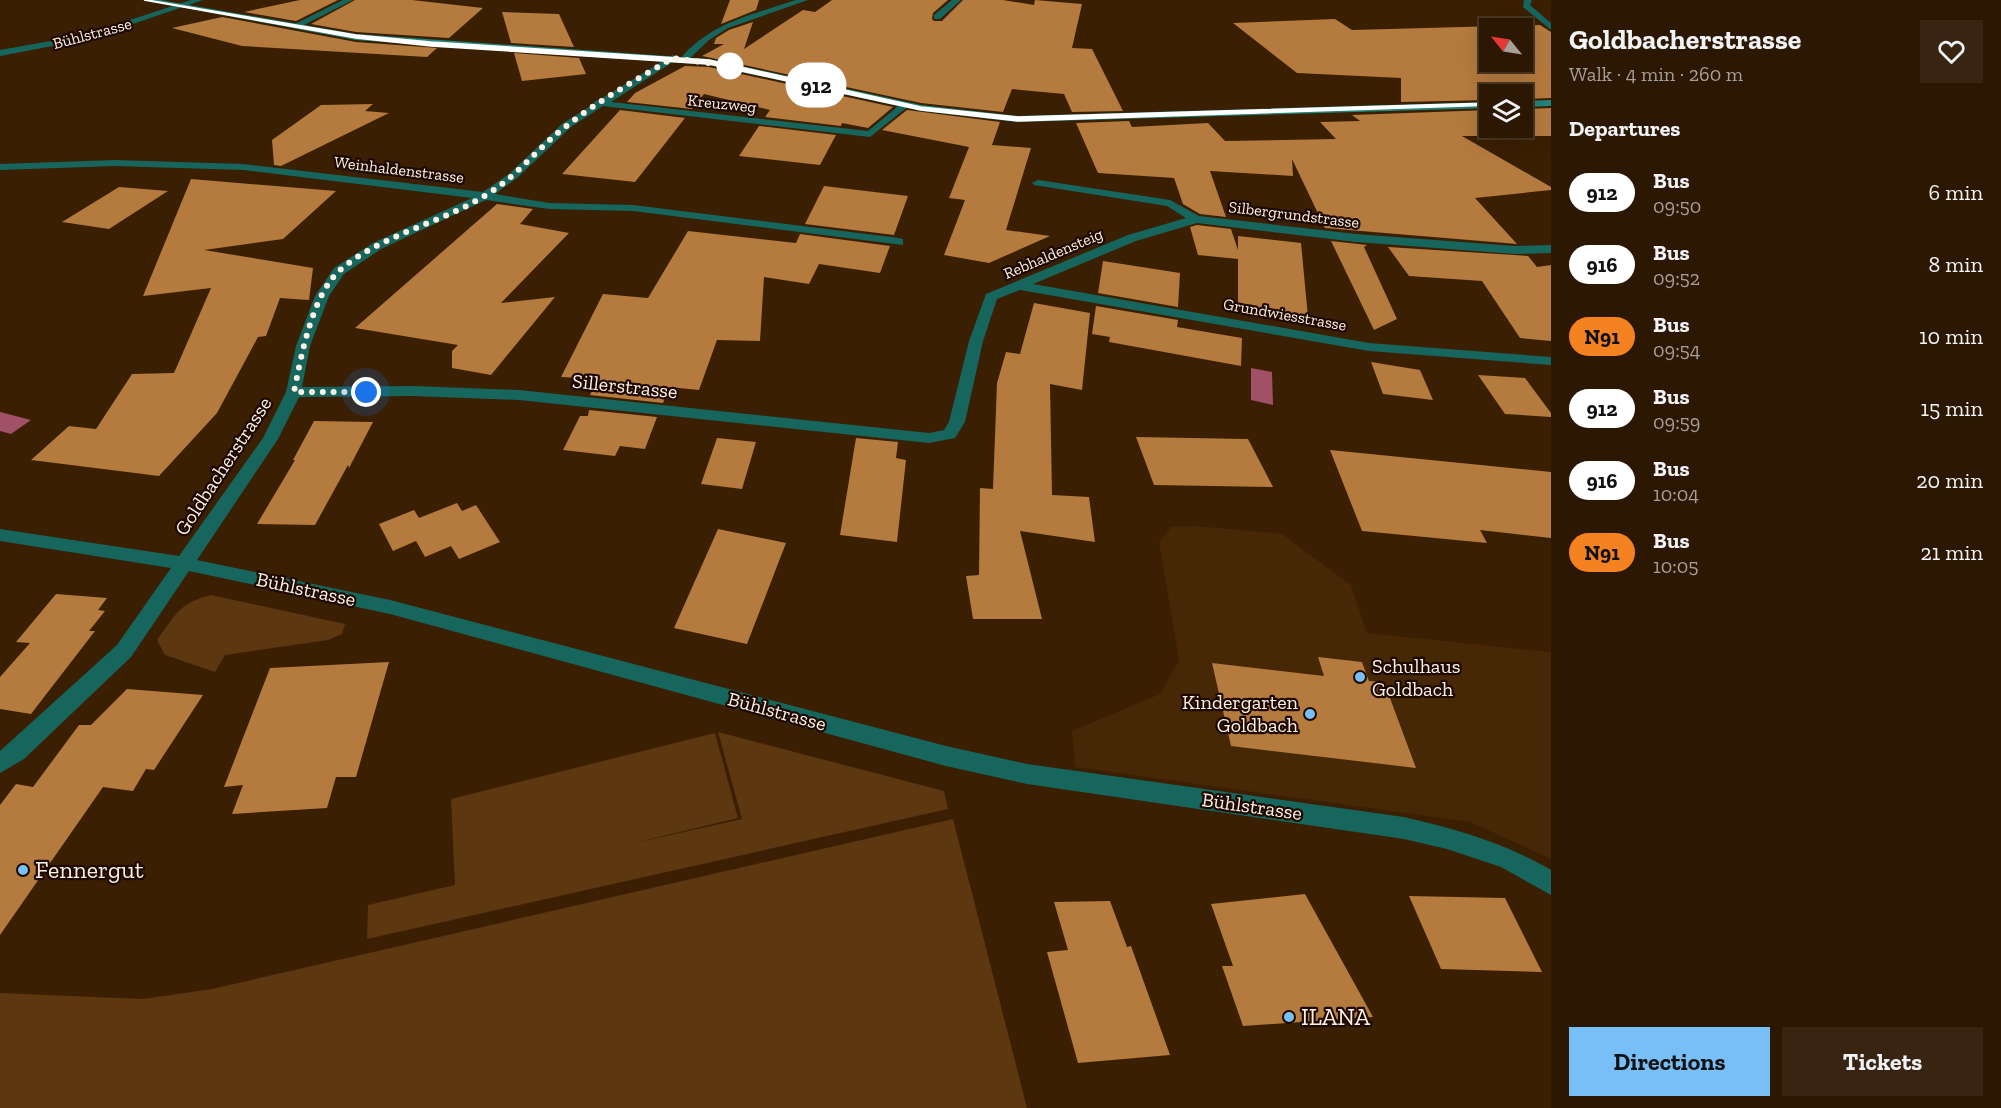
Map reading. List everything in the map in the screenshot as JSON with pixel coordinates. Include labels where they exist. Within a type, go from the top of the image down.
[{"type":"main road","points":[[147,0],[356,37],[431,44],[678,59],[730,66],[905,105],[966,114],[1039,119],[1479,105]]},
{"type":"main road","points":[[1533,104],[1551,103]]},
{"type":"street","name":"Bühlstrasse","points":[[0,53],[86,37],[199,0]]},
{"type":"street","points":[[295,26],[349,0]]},
{"type":"street","name":"Goldbacherstrasse","points":[[0,763],[16,752],[124,651],[185,564],[270,439],[294,392],[303,346],[322,296],[339,271],[377,246],[485,196],[513,176],[567,125],[598,104],[678,59],[725,26],[804,0]]},
{"type":"street","points":[[938,17],[957,0]]},
{"type":"street","points":[[1528,0],[1526,5],[1551,27]]},
{"type":"street","name":"Kreuzweg","points":[[598,104],[870,134],[905,105]]},
{"type":"street","name":"Weinhaldenstrasse","points":[[0,167],[115,163],[243,167],[485,196],[549,206],[633,208],[899,242]]},
{"type":"street","name":"Silbergrundstrasse","points":[[1038,183],[1170,203],[1196,219],[1356,238],[1515,250],[1551,249]]},
{"type":"street","name":"Rebhaldensteig","points":[[949,434],[957,422],[976,341],[991,297],[1015,285],[1132,238],[1196,219]]},
{"type":"street","name":"Grundwiesstrasse","points":[[1015,285],[1370,347],[1551,361]]},
{"type":"street","name":"Sillerstrasse","points":[[294,392],[414,391],[519,395],[864,433],[929,438],[949,434]]},
{"type":"street","name":"Bühlstrasse","points":[[0,535],[185,564],[390,607],[934,753],[1027,774],[1404,828],[1447,838],[1507,858],[1551,883]]},
{"type":"shaded area","points":[[1251,368],[1272,372],[1273,405],[1251,400]]},
{"type":"shaded area","points":[[0,412],[31,420],[11,434],[0,431]]},
{"type":"shaded area","name":"Schulhaus Goldbach","points":[[1196,526],[1282,534],[1351,585],[1367,633],[1551,652],[1551,859],[1470,822],[1075,767],[1072,731],[1160,694],[1179,660],[1159,542],[1171,527]]},
{"type":"shaded area","points":[[211,595],[345,624],[342,634],[328,640],[225,655],[215,672],[165,655],[157,640],[174,616],[192,602]]},
{"type":"shaded area","points":[[718,732],[944,791],[948,809],[367,939],[368,905],[455,885],[451,799],[715,733],[738,818],[634,843],[742,819]]},
{"type":"shaded area","points":[[953,819],[1027,1108],[0,1108],[0,993],[143,999],[212,989]]},
{"type":"building","points":[[300,0],[338,0],[296,21],[244,12]]},
{"type":"building","points":[[355,0],[412,0],[483,8],[449,38],[356,32],[311,24]]},
{"type":"building","points":[[730,0],[759,0],[756,10],[721,24]]},
{"type":"building","points":[[832,0],[948,0],[933,13],[934,21],[942,21],[963,0],[1003,0],[1034,5],[1035,0],[1082,4],[1072,48],[1092,49],[1123,111],[1072,112],[1064,94],[1012,89],[1003,112],[921,103],[702,56],[724,44],[714,44],[716,38],[729,30],[753,22],[744,49],[803,10],[815,12]]},
{"type":"building","points":[[502,12],[559,14],[574,47],[511,43]]},
{"type":"building","points":[[222,17],[356,42],[437,48],[427,57],[242,46],[172,28]]},
{"type":"building","points":[[1335,19],[1352,30],[1479,27],[1479,72],[1533,72],[1533,25],[1540,25],[1551,32],[1551,98],[1533,99],[1533,84],[1479,84],[1479,100],[1401,102],[1401,78],[1297,73],[1233,23]]},
{"type":"building","points":[[514,53],[579,58],[586,74],[522,81]]},
{"type":"building","points":[[685,66],[709,67],[893,107],[868,128],[842,123],[841,126],[765,117],[770,110],[704,94],[692,109],[627,102],[635,93]]},
{"type":"building","points":[[373,104],[365,111],[389,113],[281,166],[274,165],[272,140],[321,105]]},
{"type":"building","points":[[1551,108],[1551,136],[1533,136],[1533,109]]},
{"type":"building","points":[[620,110],[685,118],[635,182],[562,174]]},
{"type":"building","points":[[907,110],[1000,122],[992,145],[1031,148],[1006,230],[1050,236],[989,263],[944,255],[965,200],[949,198],[969,147],[882,130]]},
{"type":"building","points":[[1479,110],[1479,136],[1462,136],[1551,187],[1551,190],[1475,198],[1517,244],[1325,228],[1292,159],[1293,176],[1210,171],[1226,217],[1200,214],[1183,204],[1174,178],[1098,173],[1076,123],[1129,121],[1132,127],[1208,123],[1225,141],[1336,139],[1320,122],[1360,121],[1352,115]]},
{"type":"building","points":[[759,126],[836,135],[820,165],[739,156]]},
{"type":"building","points":[[191,179],[336,191],[283,239],[204,250],[313,268],[309,300],[280,298],[266,336],[258,337],[217,413],[159,476],[31,460],[69,426],[96,429],[132,374],[174,373],[211,288],[143,296]]},
{"type":"building","points":[[824,186],[908,196],[894,235],[805,224]]},
{"type":"building","points":[[119,187],[168,191],[109,229],[62,222]]},
{"type":"building","points":[[497,204],[533,209],[520,224],[569,233],[501,303],[555,297],[491,375],[452,368],[452,351],[458,345],[355,328]]},
{"type":"building","points":[[1197,225],[1231,229],[1238,250],[1238,236],[1301,243],[1308,317],[1238,305],[1238,259],[1198,255],[1190,227]]},
{"type":"building","points":[[688,231],[796,243],[800,234],[890,246],[880,273],[819,264],[809,284],[764,277],[760,341],[717,340],[699,390],[669,387],[663,403],[590,395],[598,379],[561,377],[603,294],[648,298]]},
{"type":"building","points":[[1331,241],[1367,245],[1364,247],[1397,319],[1374,330]]},
{"type":"building","points":[[1388,247],[1528,256],[1537,267],[1551,265],[1551,341],[1520,338],[1482,281],[1409,276]]},
{"type":"building","points":[[1103,261],[1180,273],[1178,307],[1098,293]]},
{"type":"building","points":[[1034,303],[1090,313],[1082,390],[1050,384],[1052,495],[1089,497],[1095,542],[1020,531],[1042,619],[973,619],[966,576],[979,575],[980,488],[993,489],[997,383],[1006,352],[1020,354]]},
{"type":"building","points":[[1096,306],[1178,320],[1177,327],[1242,338],[1241,366],[1109,342],[1110,337],[1092,334]]},
{"type":"building","points":[[1371,362],[1420,370],[1433,400],[1383,394]]},
{"type":"building","points":[[1478,375],[1525,378],[1551,413],[1551,417],[1505,414]]},
{"type":"building","points":[[589,410],[657,417],[645,449],[620,446],[615,456],[563,450],[580,416],[588,416]]},
{"type":"building","points":[[314,421],[373,422],[315,525],[257,524],[295,460],[293,460]]},
{"type":"building","points":[[1136,437],[1248,439],[1273,487],[1154,485]]},
{"type":"building","points":[[717,438],[756,442],[742,489],[701,484]]},
{"type":"building","points":[[856,438],[898,442],[896,458],[906,460],[897,542],[840,535]]},
{"type":"building","points":[[1330,450],[1551,472],[1551,538],[1480,530],[1487,543],[1362,531]]},
{"type":"building","points":[[457,503],[462,511],[476,505],[500,542],[459,559],[451,546],[425,557],[416,541],[393,551],[379,524],[414,510],[419,518]]},
{"type":"building","points":[[718,529],[786,543],[747,644],[674,628]]},
{"type":"building","points":[[56,594],[107,598],[98,610],[105,611],[89,631],[95,631],[31,714],[0,709],[0,677],[30,643],[16,642]]},
{"type":"building","name":"Kindergarten Goldbach","points":[[1318,657],[1362,662],[1369,681],[1384,682],[1416,768],[1231,746],[1212,663],[1324,676]]},
{"type":"building","points":[[389,662],[356,777],[336,777],[327,808],[232,814],[243,785],[224,787],[270,668]]},
{"type":"building","points":[[127,689],[203,695],[154,770],[146,769],[133,791],[103,787],[0,935],[0,805],[16,784],[33,787],[79,725],[91,725]]},
{"type":"building","points":[[1305,894],[1373,1017],[1243,1026],[1222,966],[1233,966],[1211,904]]},
{"type":"building","points":[[1409,896],[1505,898],[1542,972],[1441,969]]},
{"type":"building","points":[[1110,901],[1127,947],[1131,946],[1170,1055],[1078,1063],[1047,952],[1068,950],[1054,902]]},
{"type":"bus line","name":"912","points":[[147,0],[356,37],[709,62],[921,108],[1018,119],[1479,105]]},
{"type":"place","name":"Schulhaus Goldbach","points":[[1360,677]]},
{"type":"place","name":"Kindergarten Goldbach","points":[[1310,714]]},
{"type":"place","name":"Fennergut","points":[[23,870]]},
{"type":"place","name":"ILANA","points":[[1289,1017]]},
{"type":"route","points":[[366,392],[294,392],[303,346],[322,296],[339,271],[377,246],[485,196],[513,176],[567,125],[673,58],[730,66]]}]
